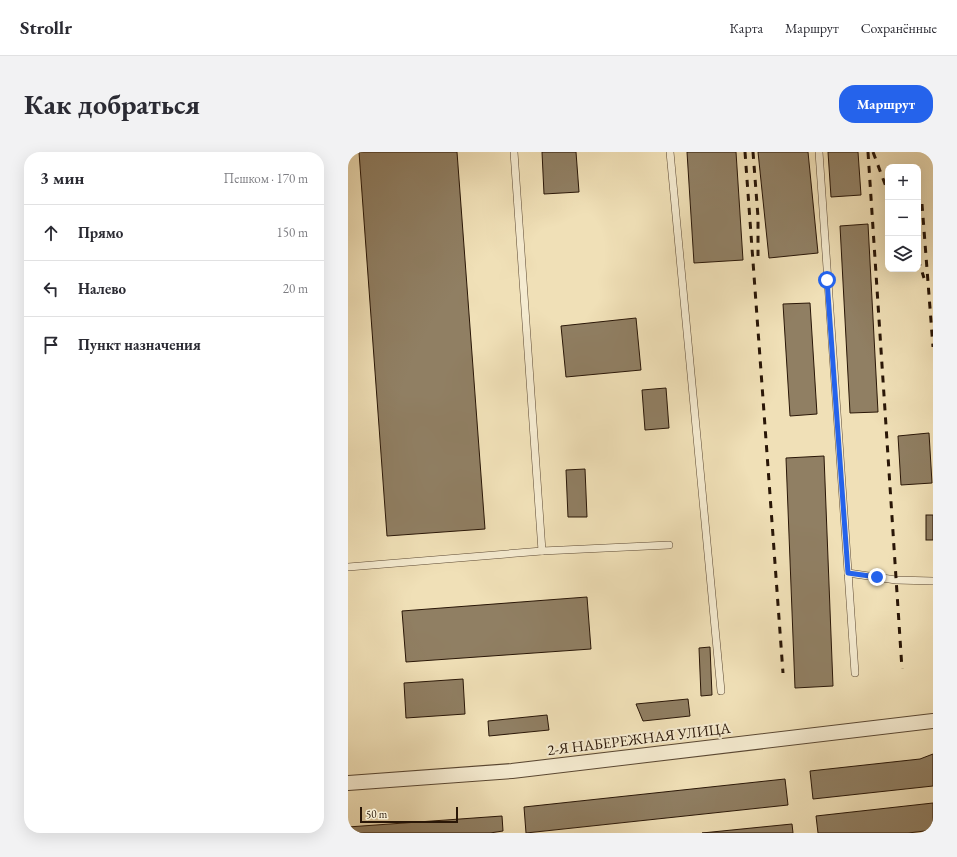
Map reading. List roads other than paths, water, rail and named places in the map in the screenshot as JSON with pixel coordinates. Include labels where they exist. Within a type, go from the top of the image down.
[{"type":"street","name":"2-Я НАБЕРЕЖНАЯ УЛИЦА","points":[[348,783],[512,771],[933,721]]},
{"type":"lane","points":[[514,152],[542,552]]},
{"type":"lane","points":[[670,152],[721,691]]},
{"type":"lane","points":[[818,152],[855,673]]},
{"type":"lane","points":[[348,567],[542,552],[669,545]]},
{"type":"lane","points":[[848,573],[896,580],[933,581]]},
{"type":"railway","points":[[745,152],[783,673]]},
{"type":"railway","points":[[753,152],[758,217],[758,256]]},
{"type":"railway","points":[[868,152],[902,669]]},
{"type":"railway","points":[[873,152],[885,184]]},
{"type":"railway","points":[[922,204],[933,347]]},
{"type":"railway","points":[[921,268],[924,278]]}]
